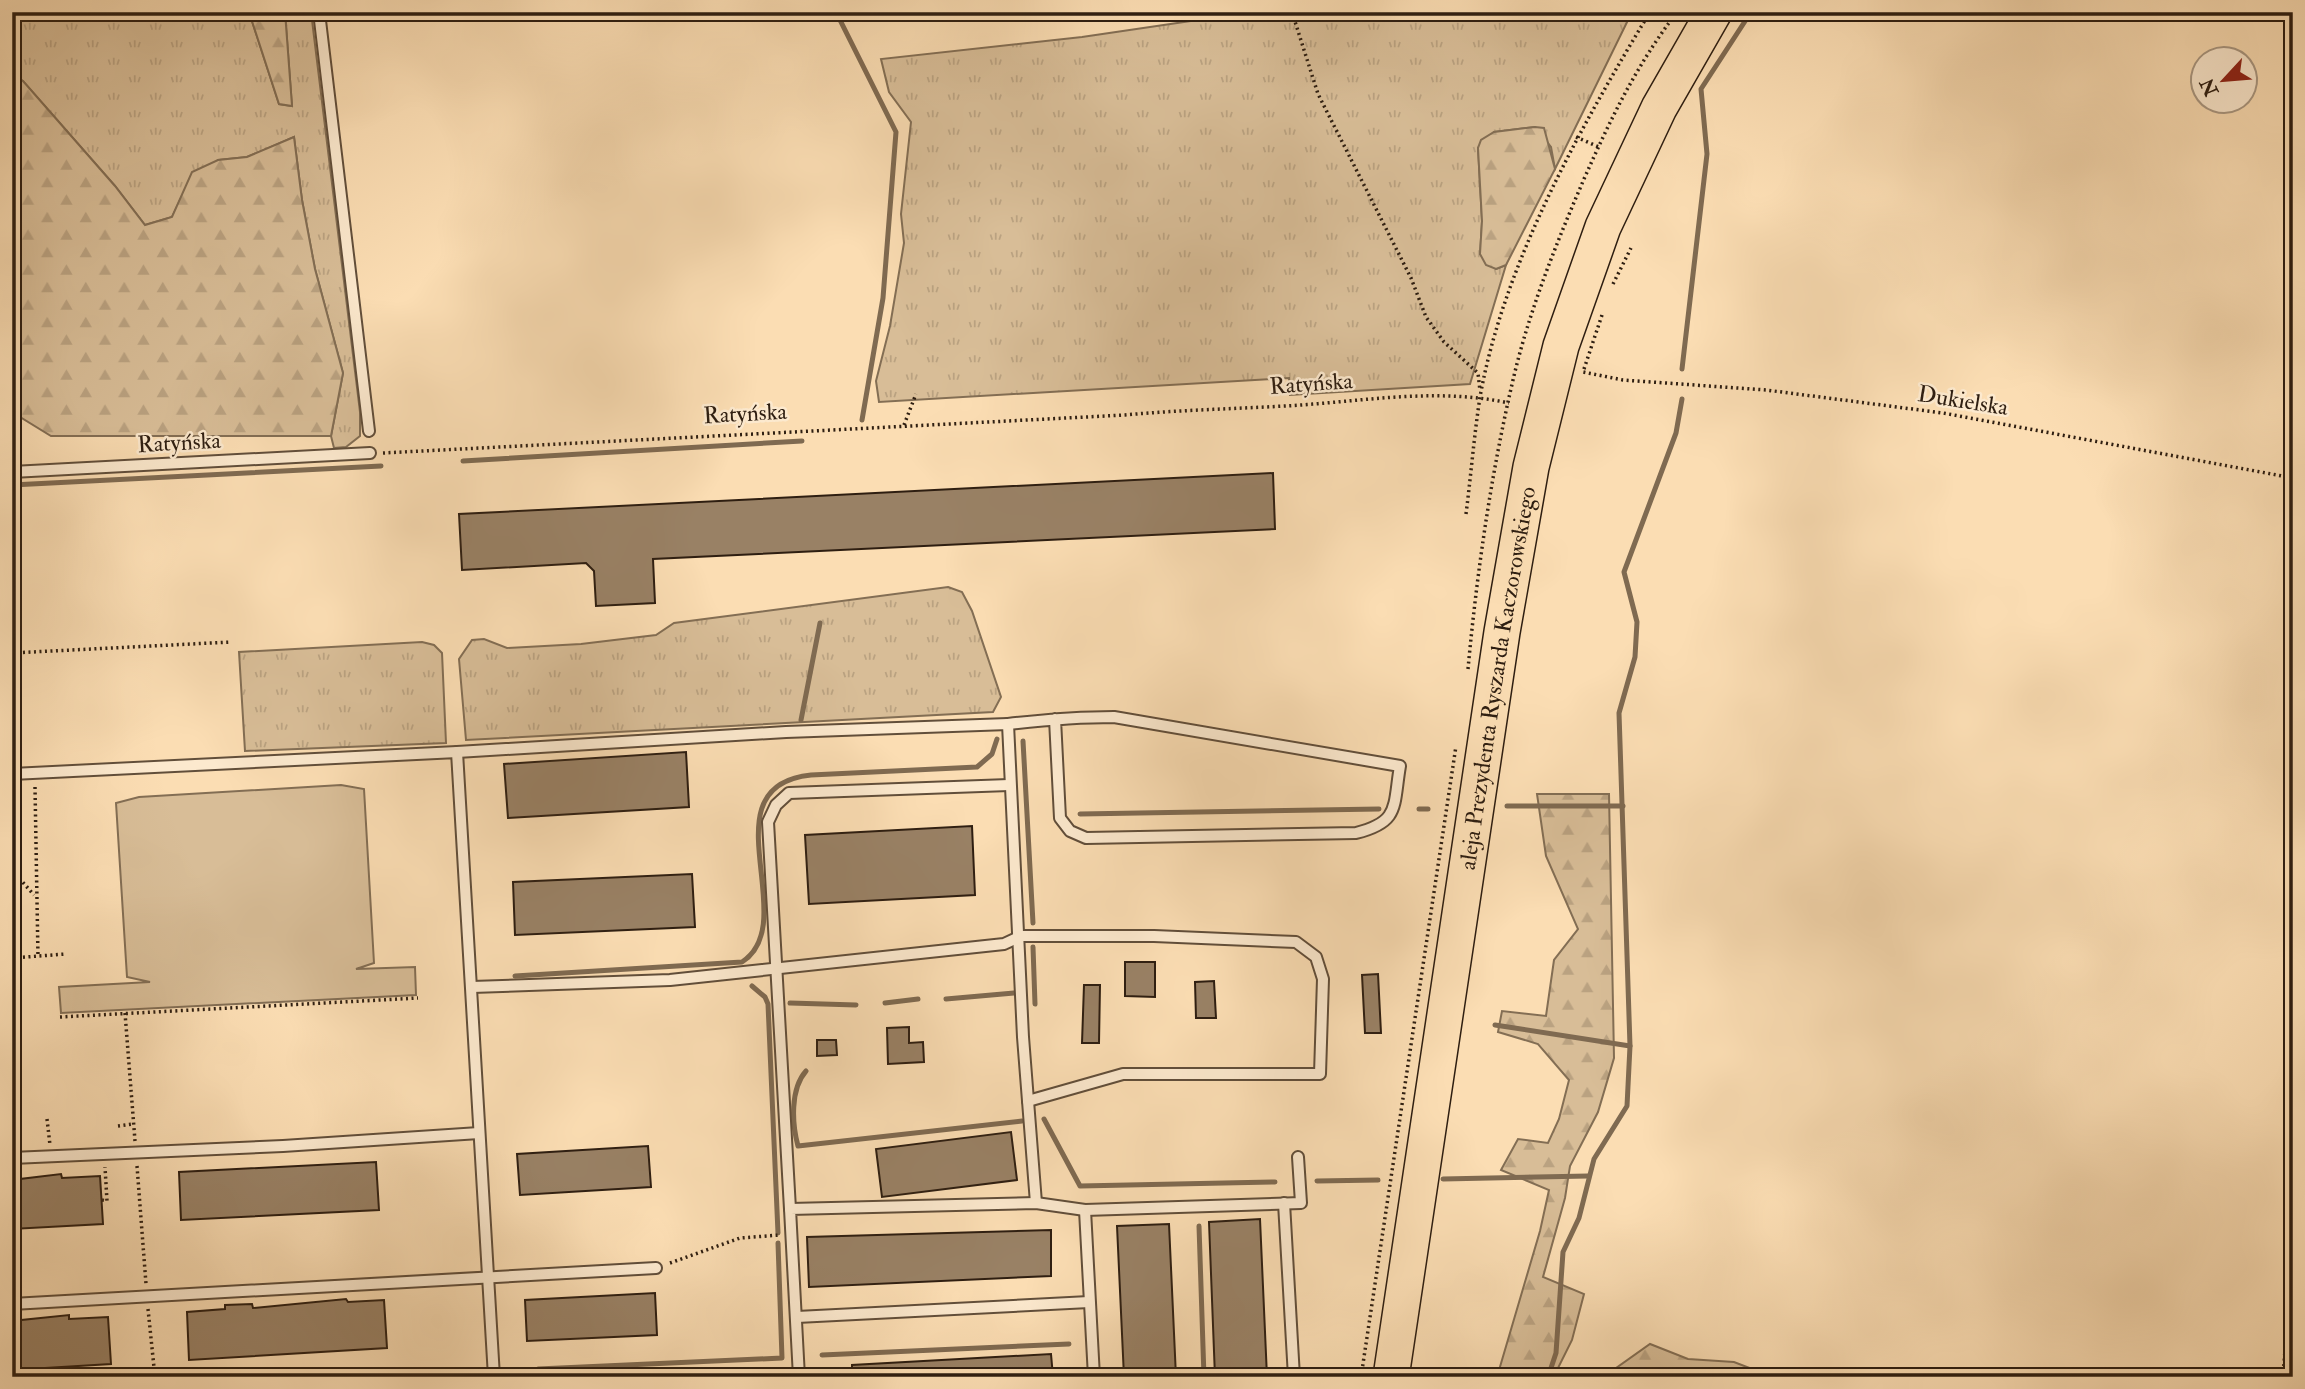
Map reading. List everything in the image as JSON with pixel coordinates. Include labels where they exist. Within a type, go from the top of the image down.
[{"type":"main road","name":"aleja Prezydenta Ryszarda Kaczorowskiego","points":[[1391,1377],[1502,632],[1531,467],[1561,346],[1603,227],[1658,108],[1714,12]]},
{"type":"lane","points":[[319,12],[369,431]]},
{"type":"lane","name":"Ratyńska","points":[[12,472],[370,453]]},
{"type":"lane","points":[[12,774],[457,752],[786,732],[1008,724],[1055,719],[1114,717],[1400,766],[1394,802],[1389,820],[1380,827],[1356,833],[1086,838],[1070,831],[1060,818],[1055,719]]},
{"type":"lane","points":[[1008,724],[1009,785],[1021,936],[1028,1101],[1037,1203]]},
{"type":"lane","points":[[457,752],[494,1377]]},
{"type":"lane","points":[[799,1377],[768,822],[776,805],[789,793],[1009,785]]},
{"type":"lane","points":[[472,987],[670,980],[1004,944],[1021,936],[1154,936],[1296,942],[1316,957],[1323,979],[1320,1074],[1123,1074],[1028,1101]]},
{"type":"lane","points":[[12,1158],[479,1133]]},
{"type":"lane","points":[[790,1209],[1037,1203],[1085,1210],[1301,1203],[1298,1157]]},
{"type":"lane","points":[[1284,1203],[1294,1377]]},
{"type":"lane","points":[[1085,1210],[1094,1377]]},
{"type":"lane","points":[[12,1304],[656,1268]]},
{"type":"lane","points":[[796,1317],[1088,1302]]},
{"type":"path","points":[[1292,12],[1318,94],[1354,170],[1388,230],[1426,317],[1444,342],[1478,373],[1480,397]]},
{"type":"path","points":[[1466,514],[1480,397],[1513,282],[1576,137],[1650,12]]},
{"type":"path","points":[[1576,137],[1598,147]]},
{"type":"path","points":[[1612,285],[1631,248]]},
{"type":"path","name":"Dukielska","points":[[1604,310],[1583,372],[1623,380],[1766,390],[1944,412],[2293,478]]},
{"type":"path","points":[[904,425],[916,394]]},
{"type":"path","name":"Ratyńska","points":[[370,453],[1125,415],[1192,408],[1284,406],[1440,395],[1480,397],[1509,403]]},
{"type":"path","points":[[12,653],[231,642]]},
{"type":"path","points":[[35,773],[37,957]]},
{"type":"path","points":[[12,870],[35,895]]},
{"type":"path","points":[[12,958],[66,954]]},
{"type":"path","points":[[60,1017],[418,998]]},
{"type":"path","points":[[125,1013],[155,1377]]},
{"type":"path","points":[[47,1119],[50,1157]]},
{"type":"path","points":[[118,1126],[134,1124]]},
{"type":"path","points":[[102,1200],[107,1200],[104,1154]]},
{"type":"path","points":[[656,1268],[740,1238],[769,1238],[792,1232]]},
{"type":"path","points":[[2283,1377],[2293,1242]]},
{"type":"green space","points":[[12,12],[249,12],[279,104],[292,106],[285,12],[311,12],[360,412],[360,436],[346,447],[334,448],[331,436],[343,373],[315,269],[294,137],[247,157],[218,160],[181,198],[172,217],[145,225],[115,186],[23,81],[12,75]]},
{"type":"green space","points":[[249,12],[285,12],[292,106],[279,104]]},
{"type":"green space","points":[[1252,12],[1632,12],[1555,169],[1551,147],[1535,127],[1494,132],[1478,148],[1482,221],[1480,254],[1496,269],[1506,265],[1470,384],[1290,395],[1289,378],[879,402],[876,381],[890,326],[904,243],[901,214],[911,122],[889,92],[881,59],[1082,37]]},
{"type":"green space","points":[[12,75],[23,81],[115,186],[145,225],[172,217],[192,172],[218,160],[247,157],[294,137],[315,269],[343,373],[331,436],[51,436],[15,414],[12,416]]},
{"type":"green space","points":[[1544,128],[1555,169],[1506,265],[1496,269],[1486,265],[1480,254],[1482,221],[1478,148],[1481,140],[1494,132]]},
{"type":"green space","points":[[948,587],[962,592],[972,611],[1001,697],[993,712],[466,740],[459,659],[472,640],[484,639],[507,648],[581,644],[656,635],[674,623]]},
{"type":"green space","points":[[422,642],[434,645],[442,653],[446,743],[245,751],[239,652]]},
{"type":"green space","points":[[341,785],[364,789],[374,963],[356,969],[415,967],[416,995],[61,1013],[59,987],[150,982],[127,977],[116,803],[139,797]]},
{"type":"green space","points":[[1537,794],[1609,794],[1614,1058],[1598,1112],[1570,1166],[1565,1198],[1543,1277],[1584,1294],[1572,1340],[1555,1374],[1616,1368],[1650,1344],[1688,1359],[1734,1362],[1760,1372],[1761,1377],[1497,1377],[1540,1231],[1549,1190],[1501,1170],[1518,1139],[1548,1143],[1559,1119],[1569,1080],[1538,1044],[1498,1032],[1502,1011],[1546,1016],[1554,960],[1578,929],[1546,856]]},
{"type":"building","points":[[1273,473],[1275,529],[653,559],[655,603],[596,606],[594,571],[586,563],[462,570],[459,514]]},
{"type":"building","points":[[686,752],[689,807],[508,818],[504,764]]},
{"type":"building","points":[[972,826],[975,895],[809,904],[805,835]]},
{"type":"building","points":[[692,874],[695,927],[515,935],[513,882]]},
{"type":"building","points":[[1125,962],[1155,962],[1155,997],[1125,996]]},
{"type":"building","points":[[1378,974],[1381,1033],[1365,1033],[1362,975]]},
{"type":"building","points":[[1214,981],[1216,1018],[1196,1018],[1195,982]]},
{"type":"building","points":[[1084,985],[1100,985],[1099,1043],[1082,1043]]},
{"type":"building","points":[[909,1027],[909,1043],[923,1042],[924,1062],[888,1064],[887,1028]]},
{"type":"building","points":[[817,1040],[836,1040],[837,1055],[817,1056]]},
{"type":"building","points":[[1011,1132],[1017,1180],[882,1197],[876,1149]]},
{"type":"building","points":[[648,1146],[651,1187],[520,1195],[517,1154]]},
{"type":"building","points":[[376,1162],[379,1210],[181,1220],[179,1172]]},
{"type":"building","points":[[61,1174],[62,1178],[100,1176],[103,1224],[12,1229],[12,1180]]},
{"type":"building","points":[[1260,1219],[1267,1377],[1215,1377],[1209,1222]]},
{"type":"building","points":[[1169,1224],[1176,1377],[1124,1377],[1117,1226]]},
{"type":"building","points":[[1051,1230],[1051,1276],[809,1287],[807,1237]]},
{"type":"building","points":[[655,1293],[657,1335],[527,1341],[525,1300]]},
{"type":"building","points":[[346,1299],[348,1302],[384,1300],[387,1348],[189,1360],[187,1312],[225,1309],[225,1305],[252,1304],[253,1308]]},
{"type":"building","points":[[69,1315],[69,1319],[108,1317],[111,1364],[12,1370],[12,1321]]},
{"type":"building","points":[[1051,1354],[1053,1377],[852,1377],[852,1365]]},
{"type":"waterway","points":[[836,12],[896,132],[883,298],[862,420]]},
{"type":"waterway","points":[[1682,369],[1707,154],[1701,89],[1751,12]]},
{"type":"waterway","points":[[1548,1377],[1556,1353],[1563,1252],[1579,1218],[1594,1159],[1627,1106],[1630,1046],[1619,713],[1635,657],[1637,622],[1624,572],[1676,433],[1682,399]]},
{"type":"waterway","points":[[463,461],[802,441]]},
{"type":"waterway","points":[[12,485],[381,466]]},
{"type":"waterway","points":[[801,720],[820,623]]},
{"type":"waterway","points":[[515,976],[742,962],[758,943],[764,917],[758,828],[764,803],[780,785],[811,775],[977,767],[992,754],[997,739]]},
{"type":"waterway","points":[[1023,741],[1033,923]]},
{"type":"waterway","points":[[1507,806],[1623,806]]},
{"type":"waterway","points":[[1080,814],[1379,809]]},
{"type":"waterway","points":[[1419,809],[1428,809]]},
{"type":"waterway","points":[[1033,947],[1035,1004]]},
{"type":"waterway","points":[[752,986],[765,997],[768,1004],[778,1233]]},
{"type":"waterway","points":[[946,999],[1014,993]]},
{"type":"waterway","points":[[885,1003],[918,999]]},
{"type":"waterway","points":[[790,1003],[856,1005]]},
{"type":"waterway","points":[[1495,1025],[1630,1046]]},
{"type":"waterway","points":[[806,1071],[795,1097],[794,1128],[798,1146],[1022,1121]]},
{"type":"waterway","points":[[1044,1119],[1080,1186],[1275,1182]]},
{"type":"waterway","points":[[1443,1179],[1588,1176]]},
{"type":"waterway","points":[[1317,1181],[1378,1180]]},
{"type":"waterway","points":[[1199,1226],[1204,1377]]},
{"type":"waterway","points":[[538,1369],[782,1358],[778,1243]]},
{"type":"waterway","points":[[822,1355],[1069,1344]]}]
